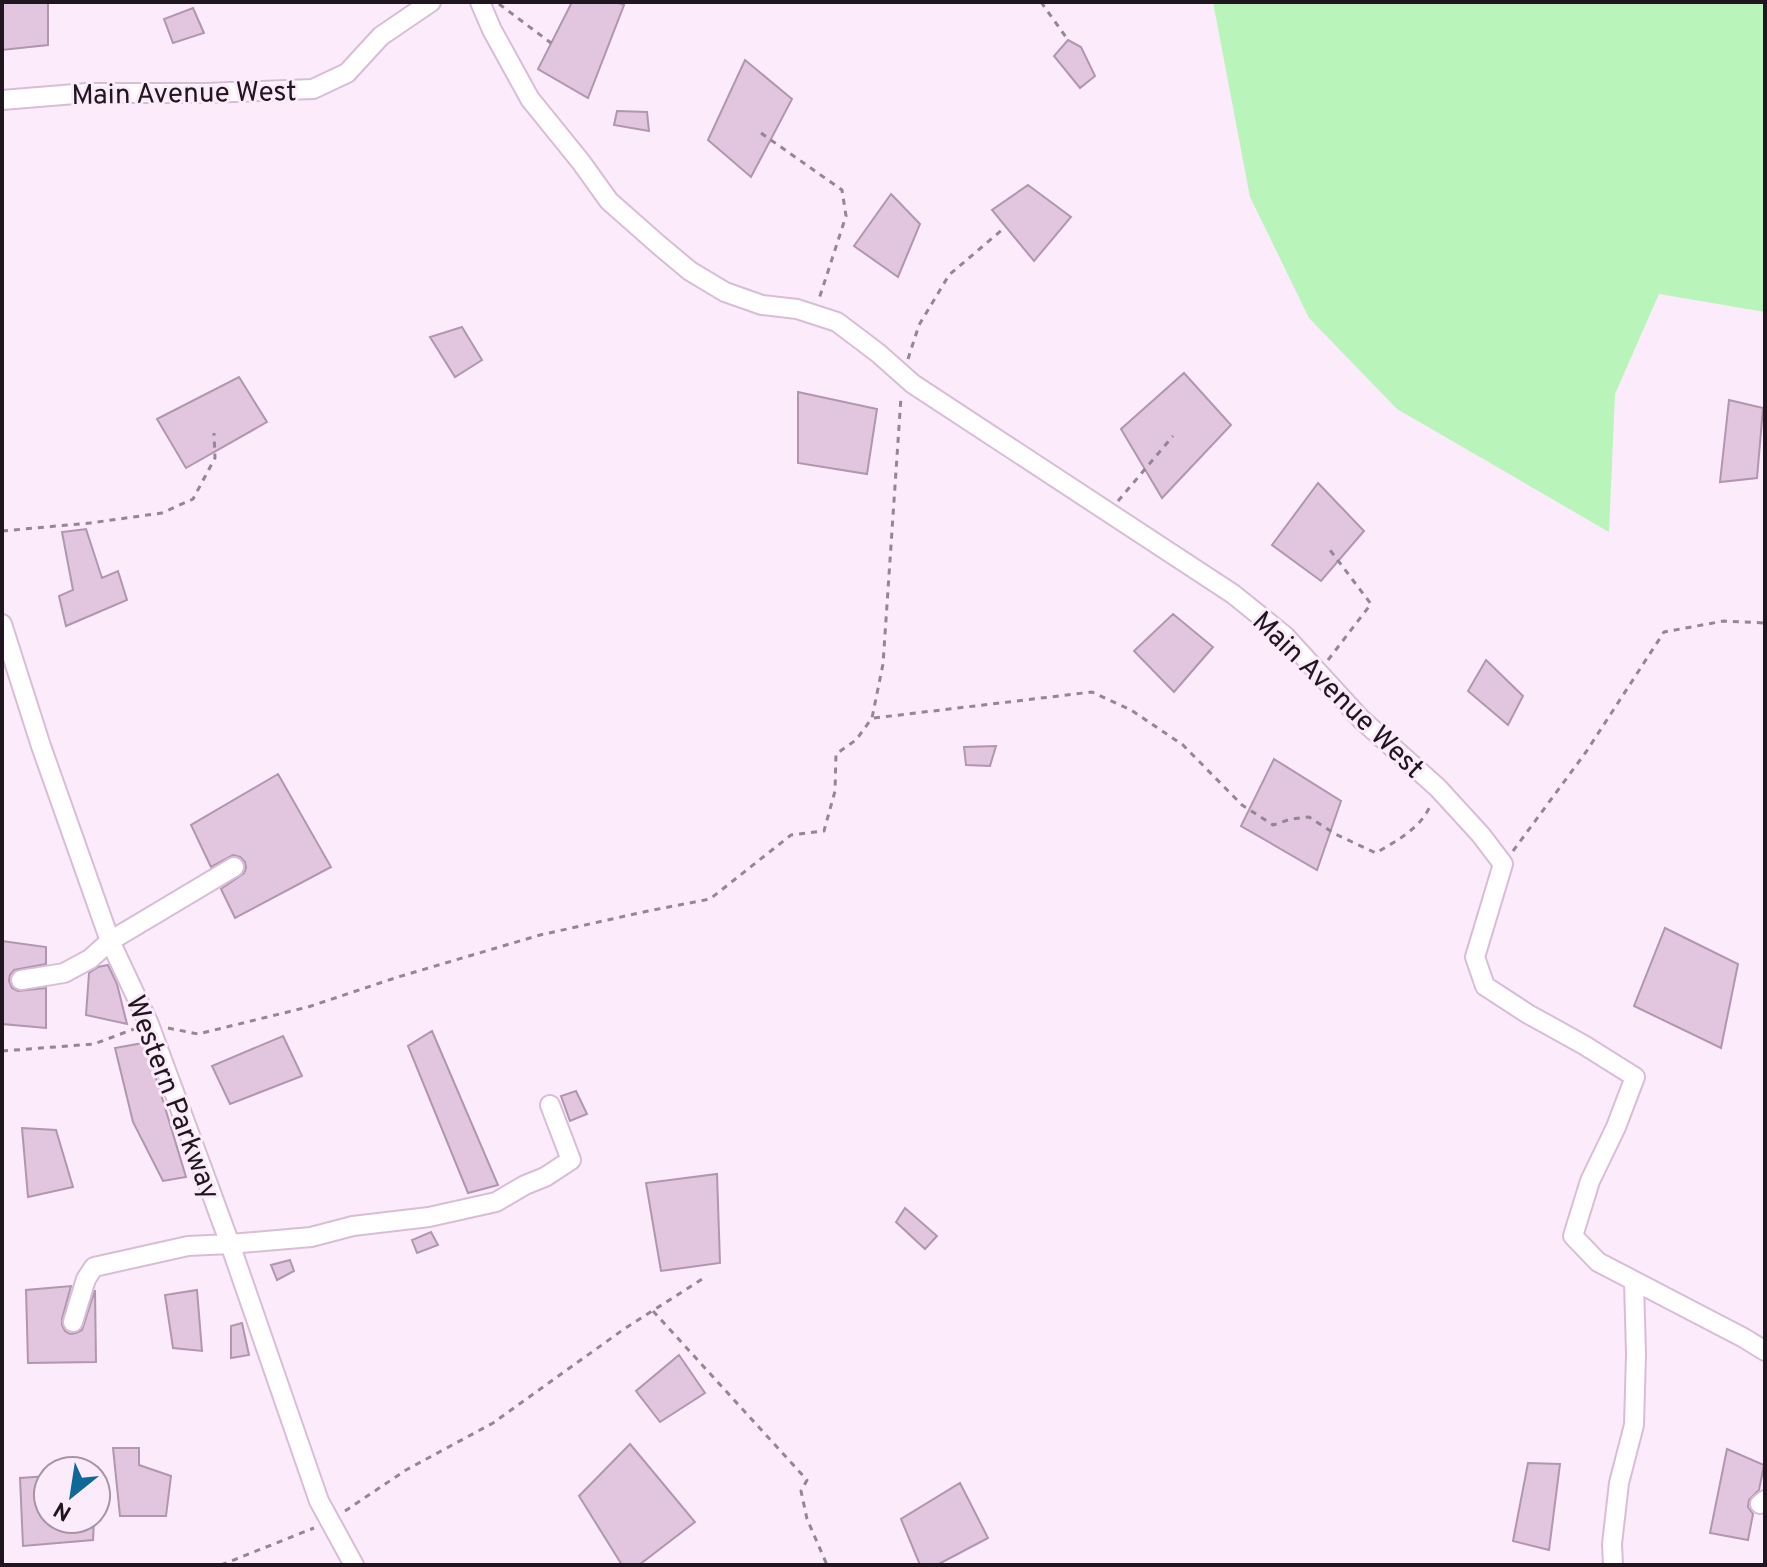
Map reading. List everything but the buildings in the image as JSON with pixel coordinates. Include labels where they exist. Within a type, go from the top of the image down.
[{"type":"street","name":"Main Avenue West","points":[[2,100],[87,93],[313,89],[347,73],[381,36],[431,2]]},
{"type":"street","name":"Main Avenue West","points":[[480,2],[530,99],[609,201],[690,271],[725,292],[762,305],[797,309],[837,322],[913,384],[1233,594],[1285,636],[1361,719],[1438,788],[1503,864]]},
{"type":"street","name":"Western Parkway","points":[[2,624],[41,746],[110,941],[149,1024],[230,1244],[319,1501],[354,1565]]},
{"type":"street","points":[[1503,864],[1475,957],[1485,986],[1635,1077],[1616,1127],[1590,1181],[1573,1236],[1598,1262],[1765,1351]]},
{"type":"street","points":[[21,980],[64,973],[90,959],[110,941],[234,867]]},
{"type":"street","points":[[73,1322],[86,1279],[94,1267],[188,1246],[311,1237],[353,1226],[429,1217],[496,1202],[571,1160],[550,1105]]},
{"type":"street","points":[[1613,1565],[1612,1544],[1619,1483],[1634,1425],[1634,1282]]},
{"type":"path","points":[[496,2],[551,43]]},
{"type":"path","points":[[1041,2],[1068,40]]},
{"type":"path","points":[[761,133],[842,190],[846,216],[815,315]]},
{"type":"path","points":[[2,1051],[94,1044],[149,1024],[198,1034],[308,1007],[540,935],[710,899],[791,835],[824,831],[835,791],[836,754],[856,740],[872,718],[883,664],[902,374],[919,325],[949,275],[1003,229]]},
{"type":"path","points":[[2,531],[162,513],[193,499],[215,458],[214,433]]},
{"type":"path","points":[[1108,513],[1173,436]]},
{"type":"path","points":[[1318,672],[1371,604],[1330,550]]},
{"type":"path","points":[[1503,864],[1586,752],[1664,632],[1724,621],[1765,623]]},
{"type":"path","points":[[872,718],[1092,692],[1131,710],[1183,745],[1242,805],[1273,825],[1309,817],[1335,834],[1376,853],[1426,816],[1438,788]]},
{"type":"path","points":[[221,1565],[330,1521],[406,1470],[493,1423],[707,1276]]},
{"type":"path","points":[[653,1311],[807,1480],[801,1491],[807,1519],[827,1565]]},
{"type":"green space","points":[[1213,2],[1765,2],[1765,312],[1659,294],[1615,394],[1609,532],[1397,409],[1309,318],[1250,197]]}]
